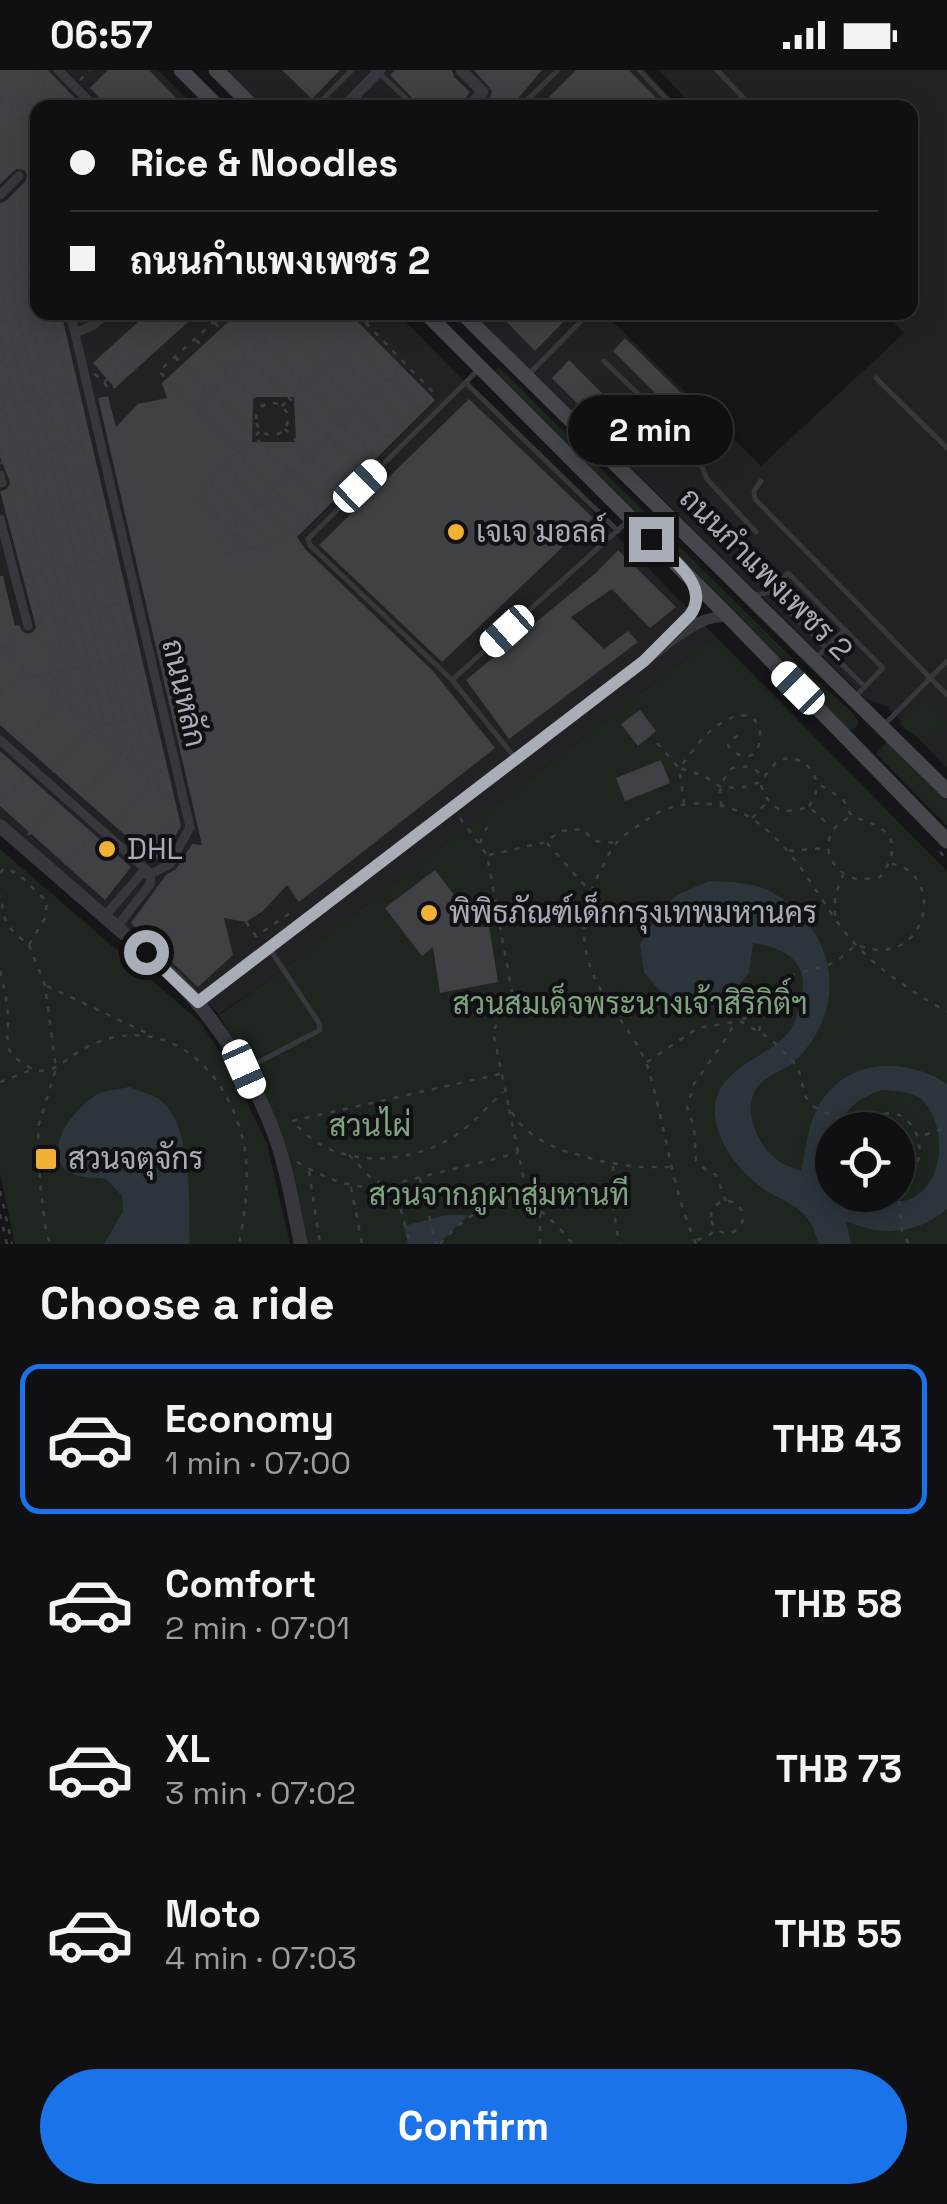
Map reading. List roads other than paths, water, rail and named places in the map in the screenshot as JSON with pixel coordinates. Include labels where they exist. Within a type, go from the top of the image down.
[{"type":"main road","points":[[181,70],[211,100]]},
{"type":"main road","points":[[216,70],[246,100]]},
{"type":"main road","name":"ถนนกำแพงเพชร 2","points":[[432,320],[947,840]]},
{"type":"main road","name":"ถนนกำแพงเพชร 2","points":[[469,320],[748,596],[820,654],[859,692],[866,710],[947,791]]},
{"type":"main road","points":[[844,735],[856,737],[862,733],[867,726],[866,710]]},
{"type":"main road","points":[[871,763],[870,745],[882,726]]},
{"type":"street","points":[[58,70],[88,100]]},
{"type":"street","points":[[462,70],[483,92],[475,100]]},
{"type":"street","points":[[351,100],[379,71]]},
{"type":"street","points":[[0,195],[19,176]]},
{"type":"street","name":"ถนนหลัก","points":[[73,320],[190,827],[170,864],[151,874]]},
{"type":"street","points":[[75,333],[99,320]]},
{"type":"street","points":[[0,520],[28,626]]},
{"type":"street","points":[[644,661],[695,609],[692,580]]},
{"type":"street","points":[[198,1002],[697,622],[728,616]]},
{"type":"street","points":[[0,740],[151,874]]},
{"type":"street","points":[[0,826],[174,976],[198,1002],[244,1069],[276,1140],[301,1244]]},
{"type":"street","points":[[105,916],[141,874],[151,874]]},
{"type":"street","points":[[117,926],[150,884],[151,874]]},
{"type":"lane","points":[[322,100],[352,70]]},
{"type":"lane","points":[[527,100],[558,70]]},
{"type":"lane","points":[[639,70],[667,100]]},
{"type":"lane","points":[[717,70],[745,100]]},
{"type":"lane","points":[[379,71],[408,100]]},
{"type":"lane","points":[[526,377],[582,320]]},
{"type":"lane","points":[[604,360],[694,448],[706,479],[756,532]]},
{"type":"lane","points":[[480,368],[308,538],[310,545],[452,680],[516,760]]},
{"type":"lane","points":[[876,378],[947,448]]},
{"type":"lane","points":[[466,382],[618,531]]},
{"type":"lane","points":[[620,468],[665,420]]},
{"type":"lane","points":[[761,481],[754,491],[755,499],[947,695]]},
{"type":"lane","points":[[452,680],[631,518]]},
{"type":"lane","points":[[748,596],[770,592],[788,573],[883,668],[859,692]]},
{"type":"lane","points":[[770,592],[820,654],[845,630]]},
{"type":"lane","points":[[882,726],[947,660]]},
{"type":"lane","points":[[244,1069],[320,1030],[320,1023],[269,948]]},
{"type":"place","name":"เจเจ มอลล์","points":[[456,532]]},
{"type":"place","name":"DHL","points":[[107,849]]},
{"type":"place","name":"พิพิธภัณฑ์เด็กกรุงเทพมหานคร","points":[[429,913]]},
{"type":"place","name":"สวนจตุจักร","points":[[46,1159]]},
{"type":"park label","name":"สวนสมเด็จพระนางเจ้าสิริกิติ์ฯ","points":[[630,1004]]},
{"type":"park label","name":"สวนไผ่","points":[[370,1126]]},
{"type":"park label","name":"สวนจากภูผาสู่มหานที","points":[[499,1195]]}]
